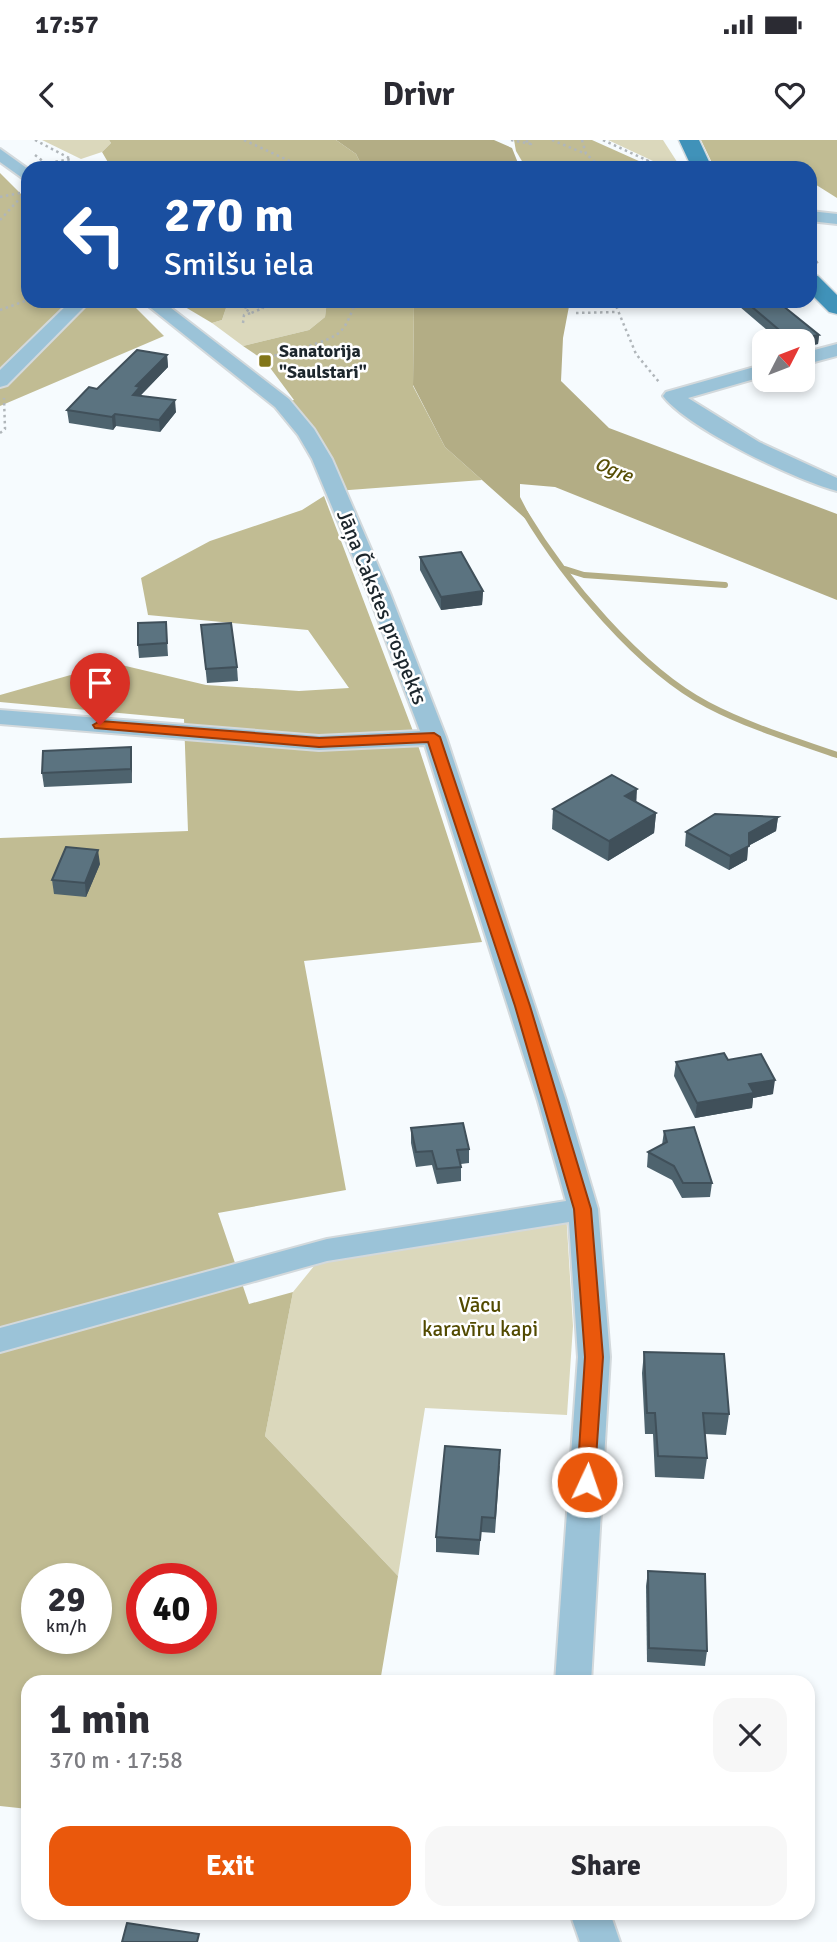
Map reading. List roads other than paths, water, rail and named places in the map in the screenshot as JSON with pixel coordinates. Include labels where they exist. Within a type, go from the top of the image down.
[{"type":"main road","points":[[689,140],[699,161]]},
{"type":"main road","points":[[817,288],[837,307]]},
{"type":"street","points":[[0,154],[21,177]]},
{"type":"street","points":[[817,217],[837,219]]},
{"type":"street","points":[[3,386],[75,308]]},
{"type":"street","name":"Jāņa Čakstes prospekts","points":[[160,308],[282,403],[307,433],[322,459],[379,593],[434,737],[522,1006],[583,1209],[594,1357],[573,1675]]},
{"type":"street","points":[[816,356],[837,351]]},
{"type":"street","points":[[752,374],[673,396],[714,425],[837,485]]},
{"type":"street","points":[[813,475],[837,468]]},
{"type":"street","points":[[0,717],[319,743],[434,737]]},
{"type":"street","points":[[0,1340],[327,1250],[583,1209]]},
{"type":"street","points":[[592,1920],[600,1942]]},
{"type":"water","points":[[336,140],[494,140],[512,148],[517,161],[360,161],[356,154]]},
{"type":"water","name":"Ogre","points":[[414,308],[569,308],[563,338],[561,381],[609,428],[837,514],[837,600],[555,487],[520,484],[520,497],[532,520],[528,521],[445,447],[413,385]]},
{"type":"waterway","points":[[525,513],[582,593],[630,646],[656,669],[682,689],[723,713],[837,755]]},
{"type":"waterway","points":[[565,569],[584,575],[725,585]]},
{"type":"place","name":"Sanatorija \"Saulstari\"","points":[[265,361]]},
{"type":"park label","name":"Vācu karavīru kapi","points":[[480,1317]]}]
